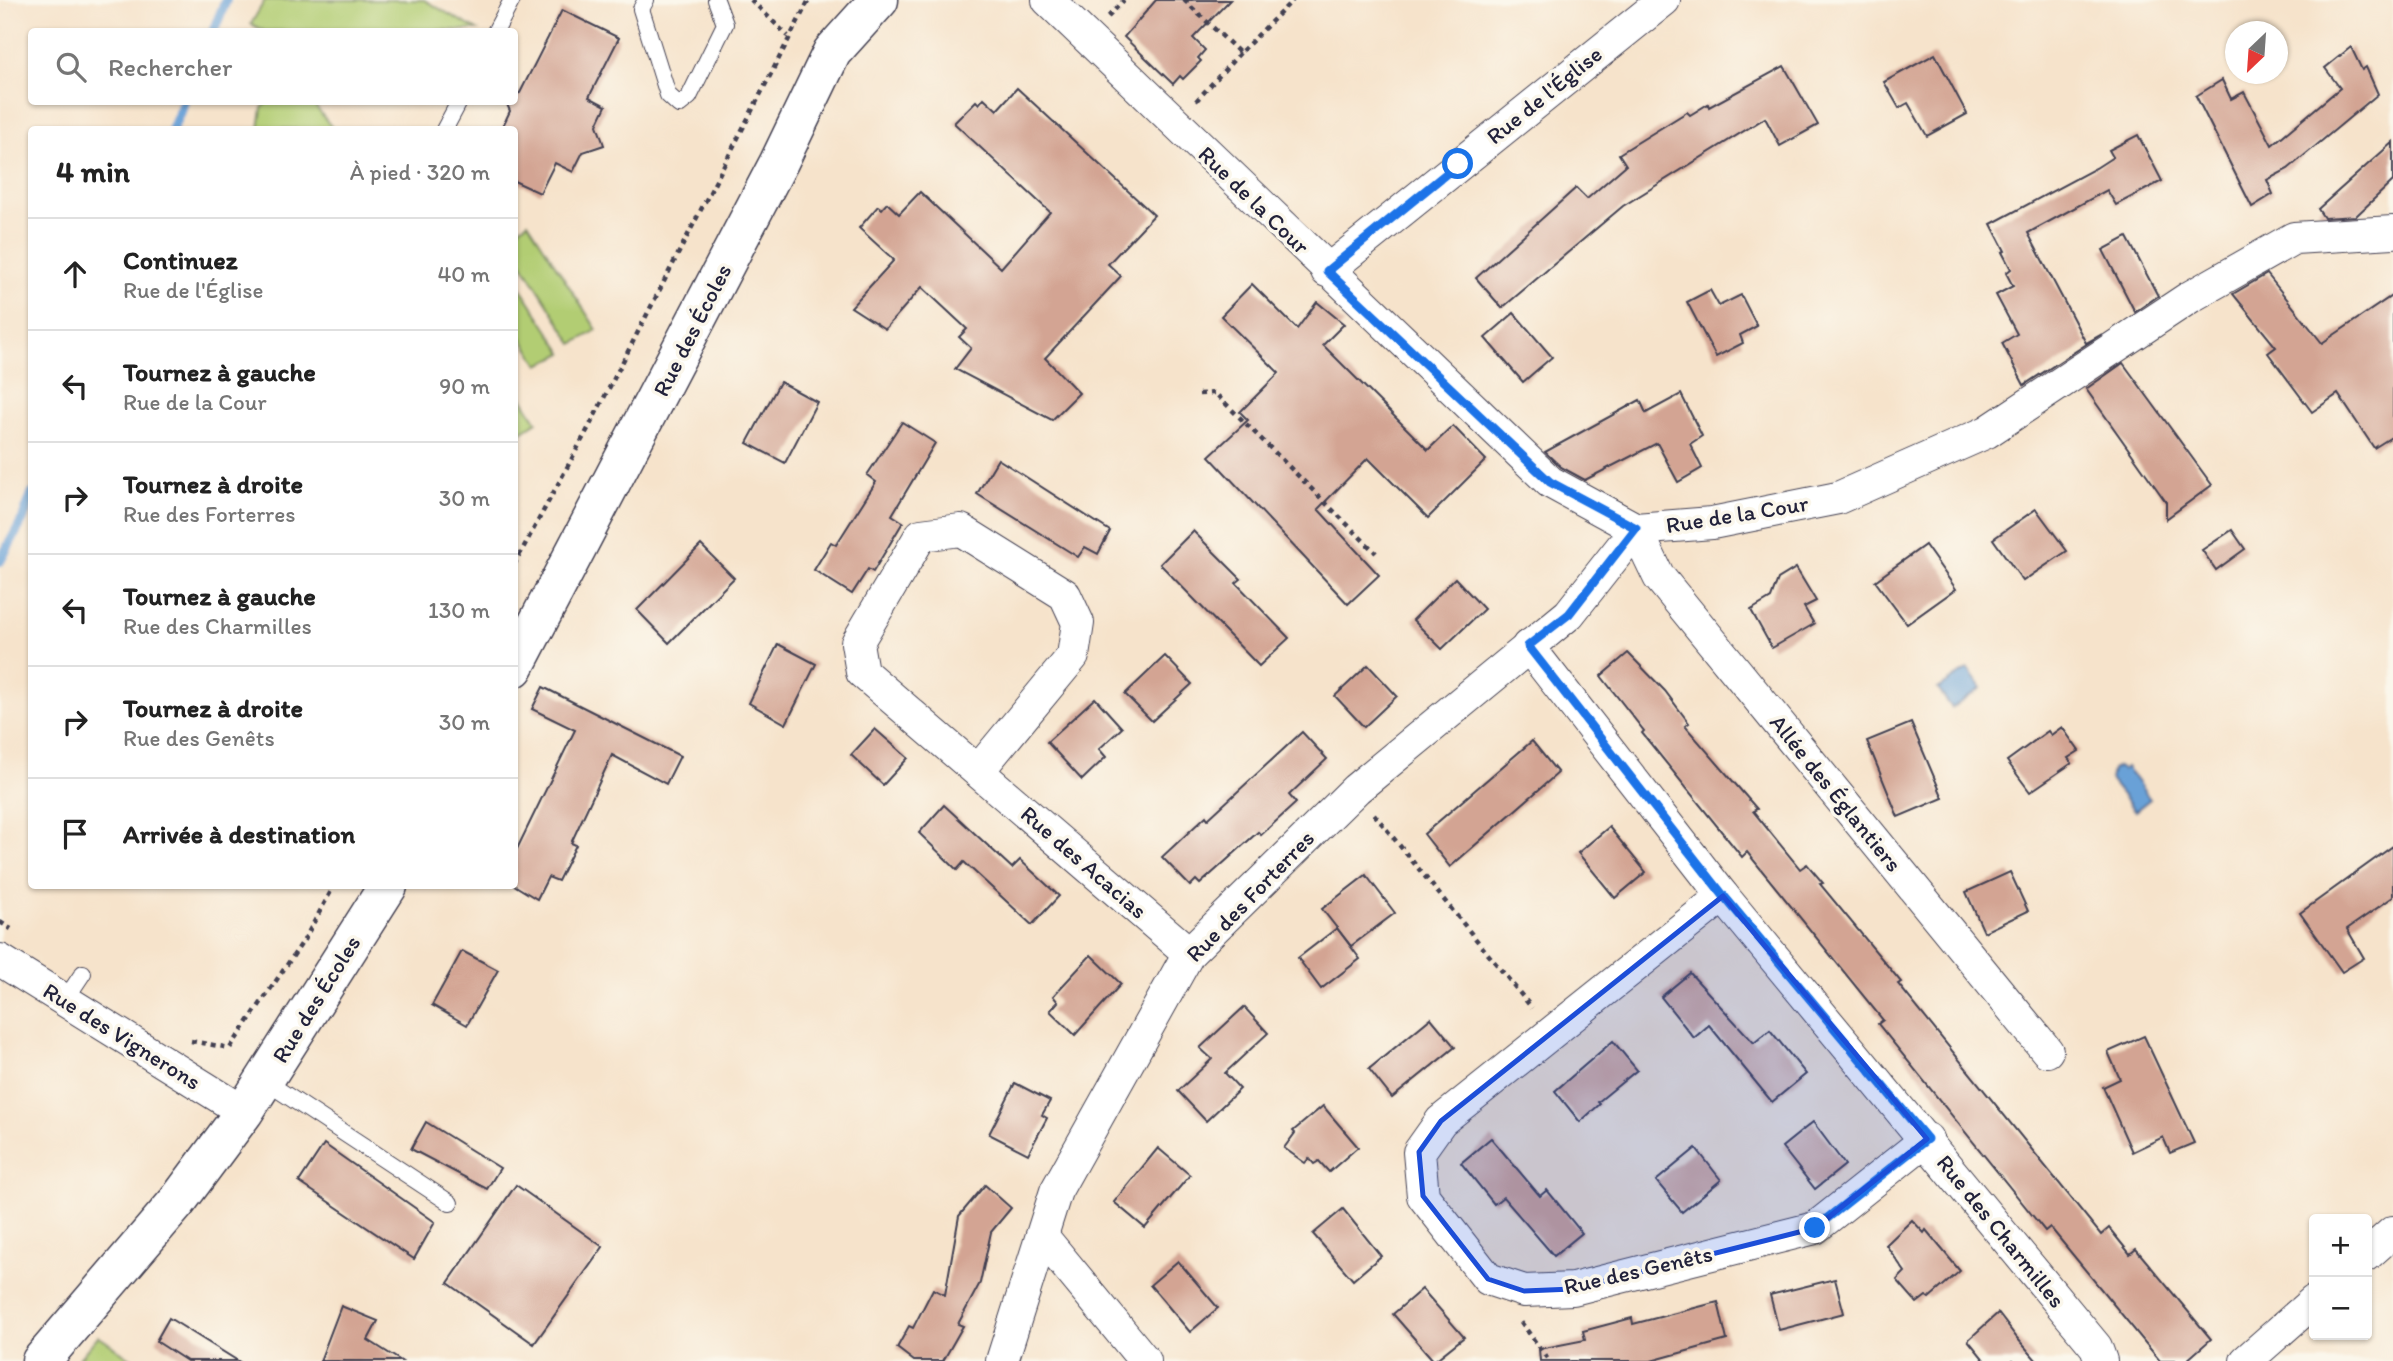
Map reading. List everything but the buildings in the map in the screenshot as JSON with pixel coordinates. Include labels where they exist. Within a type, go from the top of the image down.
[{"type":"main road","name":"Rue des Écoles","points":[[518,659],[779,162],[832,52],[879,0]]},
{"type":"main road","name":"Rue des Écoles","points":[[41,1361],[177,1202],[254,1096],[386,889]]},
{"type":"street","name":"Rue de la Cour","points":[[1048,0],[1327,271],[1550,482],[1636,528],[1712,523],[1838,498],[1987,432],[2190,297],[2294,239],[2393,232]]},
{"type":"street","name":"Rue de l'Église","points":[[1327,271],[1664,0]]},
{"type":"street","name":"Rue des Forterres","points":[[1002,1361],[1056,1191],[1189,953],[1356,789],[1569,614],[1636,528]]},
{"type":"street","name":"Allée des Églantiers","points":[[1636,528],[1659,577],[2047,1051]]},
{"type":"street","name":"Rue des Acacias","points":[[978,771],[1073,656],[1078,623],[1065,595],[961,530],[921,535],[857,643],[862,672],[1189,953]]},
{"type":"street","name":"Rue des Charmilles","points":[[1528,646],[1723,895],[2096,1347],[2101,1361]]},
{"type":"street","name":"Rue des Genêts","points":[[1723,895],[1441,1122],[1419,1152],[1423,1196],[1488,1279],[1524,1291],[1573,1289],[1815,1228],[1927,1139]]},
{"type":"street","name":"Rue des Vignerons","points":[[0,960],[65,1000],[254,1096]]},
{"type":"street","points":[[2372,1251],[2393,1232]]},
{"type":"street","points":[[1042,1236],[1145,1361]]},
{"type":"street","points":[[2246,1361],[2309,1305]]},
{"type":"lane","points":[[497,28],[512,0]]},
{"type":"lane","points":[[646,0],[640,9],[668,96],[679,105],[689,97],[725,24],[716,0]]},
{"type":"lane","points":[[446,126],[457,105]]},
{"type":"lane","points":[[65,1000],[83,973]]},
{"type":"lane","points":[[254,1096],[450,1203]]},
{"type":"path","points":[[751,0],[788,36]]},
{"type":"path","points":[[518,558],[589,427],[788,36],[809,0]]},
{"type":"path","points":[[1184,0],[1241,53]]},
{"type":"path","points":[[1194,103],[1293,0]]},
{"type":"path","points":[[1199,394],[1215,393],[1376,553]]},
{"type":"path","points":[[1356,789],[1552,1033]]},
{"type":"path","points":[[180,1034],[191,1041],[230,1048],[304,940],[332,889]]},
{"type":"path","points":[[0,922],[12,929]]},
{"type":"highlighted area","points":[[1723,896],[1927,1139],[1815,1228],[1573,1289],[1524,1291],[1488,1279],[1423,1196],[1419,1152],[1441,1121]]},
{"type":"green space","points":[[265,0],[424,0],[473,28],[258,28],[251,24]]},
{"type":"green space","points":[[265,105],[314,105],[331,126],[259,126],[262,108]]},
{"type":"green space","points":[[528,222],[597,330],[573,344],[518,257],[518,229]]},
{"type":"green space","points":[[518,284],[563,353],[539,365],[518,332]]},
{"type":"green space","points":[[518,392],[537,422],[518,434]]},
{"type":"green space","points":[[98,1336],[135,1361],[77,1361]]},
{"type":"water","points":[[1968,669],[1981,688],[1952,708],[1938,689]]},
{"type":"water","points":[[2118,767],[2122,770],[2126,767],[2150,799],[2135,811],[2110,780],[2112,770]]},
{"type":"waterway","points":[[215,28],[226,0]]},
{"type":"waterway","points":[[174,126],[183,105]]},
{"type":"waterway","points":[[0,561],[28,505]]},
{"type":"route","points":[[1458,164],[1327,271],[1550,482],[1636,528],[1569,614],[1528,646],[1723,895],[1927,1139],[1815,1228]]}]
